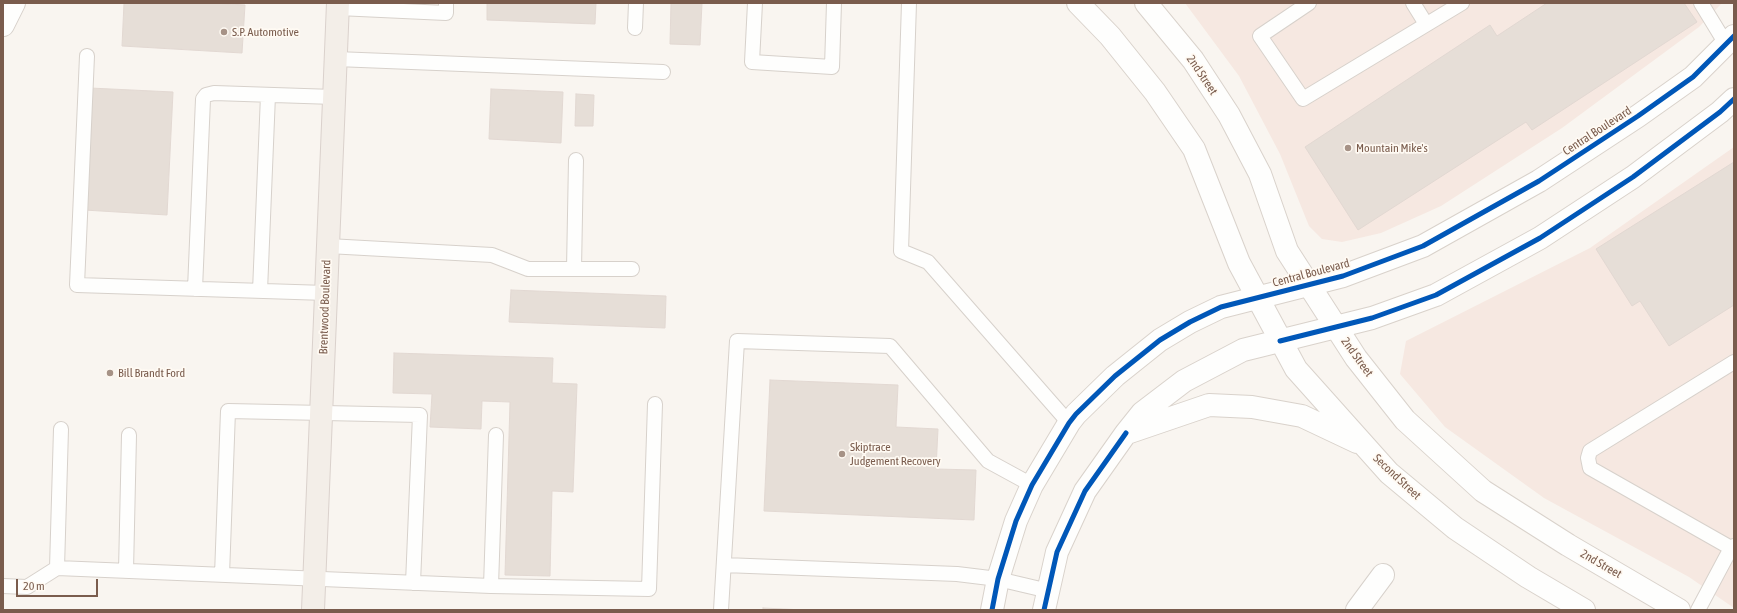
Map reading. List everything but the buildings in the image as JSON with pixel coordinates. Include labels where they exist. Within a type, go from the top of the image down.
[{"type":"main road","name":"Brentwood Boulevard","points":[[313,610],[338,6]]},
{"type":"street","points":[[3,25],[14,3]]},
{"type":"street","points":[[1078,3],[1110,36],[1155,92],[1194,149],[1239,263],[1256,298]]},
{"type":"street","name":"2nd Street","points":[[1146,3],[1193,60],[1229,115],[1260,174],[1287,251],[1356,358],[1405,420],[1483,491],[1568,545],[1680,610]]},
{"type":"street","name":"Central Boulevard","points":[[992,610],[998,579],[1016,521],[1032,485],[1069,423],[1076,414],[1115,376],[1160,340],[1190,322],[1221,307],[1343,276],[1422,246],[1539,180],[1638,116],[1693,77],[1731,45]]},
{"type":"street","points":[[1046,600],[1057,552],[1085,491],[1142,413],[1184,381],[1235,353],[1372,318],[1436,295],[1540,238],[1634,178],[1720,112],[1734,98]]},
{"type":"street","name":"Second Street","points":[[1256,298],[1296,369],[1389,473],[1455,528],[1528,577],[1584,610]]},
{"type":"street","points":[[1126,433],[1209,405],[1252,407],[1302,416],[1367,447]]},
{"type":"street","points":[[1357,610],[1383,575]]},
{"type":"lane","points":[[338,6],[446,13],[446,3]]},
{"type":"lane","points":[[635,28],[636,3]]},
{"type":"lane","points":[[755,3],[752,62],[832,67],[834,3]]},
{"type":"lane","points":[[909,3],[901,251],[928,262],[1069,423]]},
{"type":"lane","points":[[1309,3],[1260,36],[1303,99],[1462,3]]},
{"type":"lane","points":[[1413,3],[1426,24]]},
{"type":"lane","points":[[1701,3],[1731,45]]},
{"type":"lane","points":[[87,56],[77,285],[326,293]]},
{"type":"lane","points":[[336,59],[663,72]]},
{"type":"lane","points":[[195,289],[204,98],[206,95],[334,97]]},
{"type":"lane","points":[[260,291],[268,95]]},
{"type":"lane","points":[[574,269],[576,160]]},
{"type":"lane","points":[[328,246],[492,256],[528,269],[632,269]]},
{"type":"lane","points":[[721,610],[737,341],[890,346],[988,461],[1032,485]]},
{"type":"lane","points":[[1698,610],[1732,547],[1590,468],[1588,458],[1590,451],[1734,362]]},
{"type":"lane","points":[[3,586],[27,587],[58,568],[490,586],[649,589],[655,404]]},
{"type":"lane","points":[[222,575],[228,411],[420,415],[413,583]]},
{"type":"lane","points":[[58,568],[61,428]]},
{"type":"lane","points":[[490,586],[496,435]]},
{"type":"lane","points":[[126,571],[129,436]]},
{"type":"lane","points":[[724,565],[957,574],[998,579],[1046,600]]},
{"type":"shaded area","points":[[1185,3],[1722,3],[1699,27],[1562,128],[1441,206],[1381,233],[1342,242],[1322,239],[1309,226],[1280,154],[1239,76]]},
{"type":"shaded area","points":[[1734,147],[1734,608],[1689,577],[1544,498],[1445,427],[1400,374],[1406,341],[1590,248]]},
{"type":"cycle path","points":[[992,610],[998,579],[1016,521],[1032,485],[1069,423],[1076,414],[1115,376],[1160,340],[1190,322],[1221,307],[1343,276],[1423,246],[1539,181],[1638,116],[1693,77],[1734,36]]},
{"type":"cycle path","points":[[1280,341],[1372,318],[1436,295],[1540,238],[1633,177],[1720,112],[1734,99]]},
{"type":"cycle path","points":[[1044,610],[1057,552],[1085,491],[1126,433]]},
{"type":"place","name":"S.P. Automotive","points":[[224,32]]},
{"type":"place","name":"Mountain Mike's","points":[[1348,148]]},
{"type":"place","name":"Bill Brandt Ford","points":[[110,373]]},
{"type":"place","name":"Skiptrace Judgement Recovery","points":[[842,454]]}]
